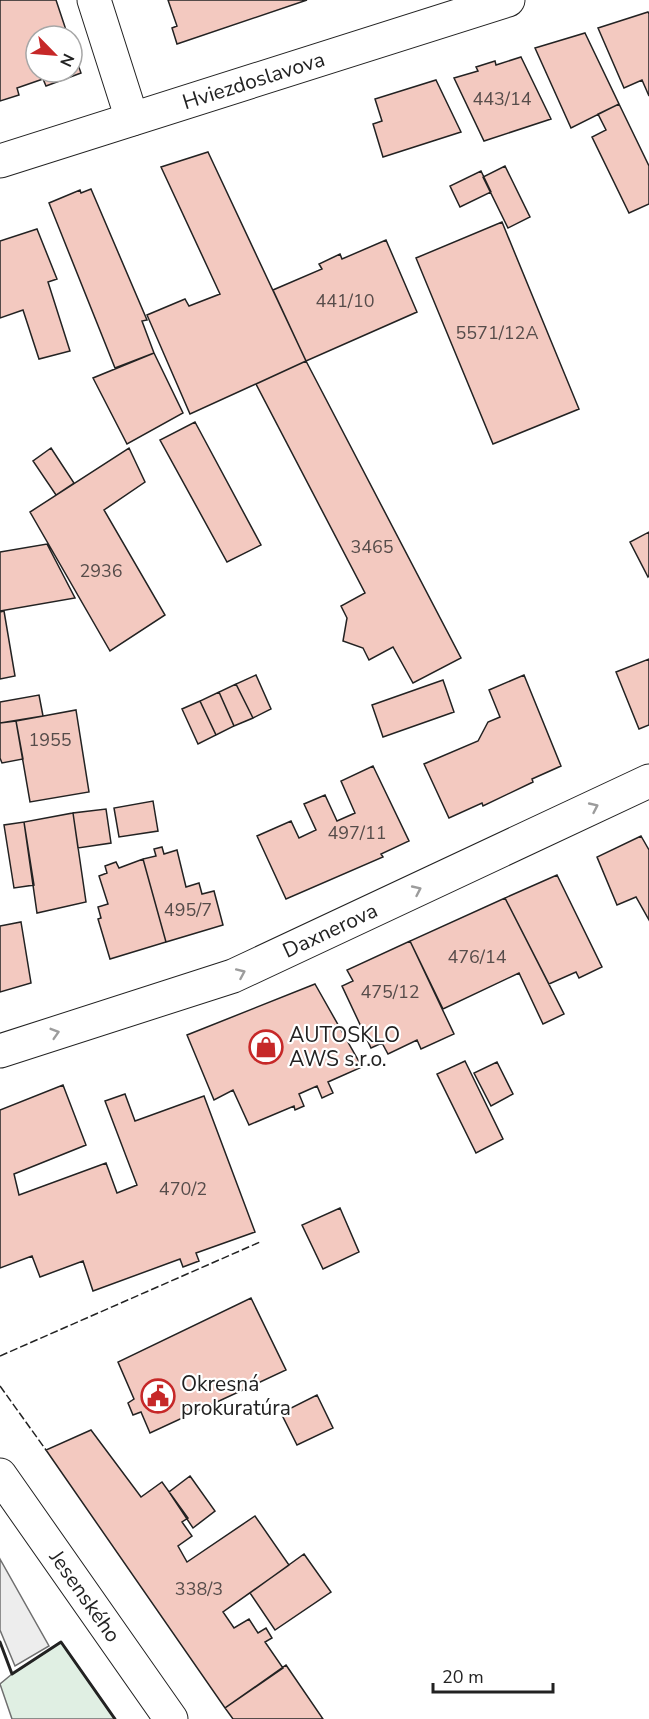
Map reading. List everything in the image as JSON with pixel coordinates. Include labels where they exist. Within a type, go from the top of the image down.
[{"type":"street","points":[[94,0],[132,118]]},
{"type":"street","name":"Hviezdoslavova","points":[[0,161],[507,0]]},
{"type":"street","name":"Daxnerova","points":[[0,1052],[233,976],[649,781]]},
{"type":"street","name":"Jesenského","points":[[0,1475],[171,1719]]},
{"type":"green space","points":[[61,1642],[115,1719],[12,1719],[0,1684]]},
{"type":"shaded area","points":[[0,1559],[49,1646],[15,1666],[0,1630]]},
{"type":"building","points":[[0,0],[56,0],[64,24],[24,24],[24,84],[29,84],[17,88],[19,95],[0,101]]},
{"type":"building","points":[[168,0],[307,0],[177,44],[172,28],[177,26]]},
{"type":"building","points":[[648,12],[649,96],[642,80],[624,88],[598,28]]},
{"type":"building","points":[[585,33],[619,104],[571,128],[535,48]]},
{"type":"building","points":[[521,57],[551,119],[484,141],[454,78],[478,71],[476,67],[495,61],[496,65]]},
{"type":"building","points":[[436,80],[461,132],[383,157],[373,124],[382,121],[375,99]]},
{"type":"building","points":[[619,104],[649,166],[649,204],[629,213],[592,137],[606,130],[598,114]]},
{"type":"building","points":[[208,152],[306,361],[190,414],[147,315],[185,299],[189,306],[220,294],[161,167]]},
{"type":"building","points":[[505,166],[530,217],[508,228],[483,177]]},
{"type":"building","points":[[481,171],[491,192],[460,207],[450,186]]},
{"type":"building","points":[[91,189],[147,320],[142,321],[154,353],[115,368],[49,203],[80,190],[81,193]]},
{"type":"building","points":[[502,222],[579,409],[493,444],[416,258]]},
{"type":"building","points":[[37,229],[57,279],[48,282],[70,351],[39,359],[23,310],[0,318],[0,241]]},
{"type":"building","points":[[386,240],[417,312],[306,361],[273,290],[322,269],[319,264],[340,254],[342,259]]},
{"type":"building","points":[[154,353],[183,413],[127,444],[93,378]]},
{"type":"building","points":[[306,361],[461,658],[413,683],[393,647],[369,660],[363,648],[343,641],[347,618],[341,606],[365,593],[256,384]]},
{"type":"building","points":[[195,422],[261,545],[227,562],[160,440]]},
{"type":"building","points":[[51,448],[74,483],[56,495],[33,461]]},
{"type":"building","points":[[129,448],[145,482],[104,510],[165,615],[110,651],[30,512]]},
{"type":"building","points":[[649,532],[649,576],[648,577],[630,542]]},
{"type":"building","points":[[47,544],[75,598],[0,611],[0,552]]},
{"type":"building","points":[[4,611],[15,676],[0,679],[0,612]]},
{"type":"building","points":[[649,659],[649,725],[639,729],[616,672]]},
{"type":"building","points":[[256,675],[271,709],[253,718],[236,684]]},
{"type":"building","points":[[524,675],[561,766],[483,806],[482,803],[449,818],[424,764],[478,741],[488,722],[500,717],[489,690]]},
{"type":"building","points":[[443,680],[454,712],[383,737],[372,705]]},
{"type":"building","points":[[236,684],[253,718],[234,726],[219,692]]},
{"type":"building","points":[[219,692],[234,726],[216,735],[200,701]]},
{"type":"building","points":[[39,695],[43,716],[0,723],[0,702]]},
{"type":"building","points":[[200,701],[216,735],[198,744],[182,709]]},
{"type":"building","points":[[76,710],[89,792],[30,802],[16,721]]},
{"type":"building","points":[[16,721],[23,759],[2,763],[0,723]]},
{"type":"building","points":[[373,766],[409,841],[381,854],[383,857],[286,899],[257,836],[291,821],[299,838],[316,830],[304,804],[325,795],[337,821],[355,813],[341,781]]},
{"type":"building","points":[[153,801],[158,831],[119,837],[114,808]]},
{"type":"building","points":[[106,809],[111,843],[78,848],[73,813]]},
{"type":"building","points":[[73,813],[86,902],[37,913],[24,822]]},
{"type":"building","points":[[24,822],[34,885],[14,888],[4,825]]},
{"type":"building","points":[[641,836],[649,850],[649,920],[636,897],[617,905],[597,857]]},
{"type":"building","points":[[162,847],[164,854],[177,850],[186,887],[199,883],[202,894],[214,891],[223,925],[166,942],[143,859],[156,856],[154,849]]},
{"type":"building","points":[[143,859],[166,942],[110,959],[98,919],[101,918],[98,907],[108,904],[99,876],[107,873],[105,866],[116,862],[119,868]]},
{"type":"building","points":[[557,875],[602,967],[579,978],[576,972],[549,984],[505,898]]},
{"type":"building","points":[[505,898],[564,1014],[543,1024],[519,973],[443,1009],[410,941]]},
{"type":"building","points":[[21,922],[31,983],[0,992],[0,926]]},
{"type":"building","points":[[410,941],[454,1034],[421,1049],[417,1040],[388,1054],[382,1043],[371,1048],[342,986],[353,981],[347,970]]},
{"type":"building","points":[[315,984],[362,1067],[328,1082],[333,1093],[322,1098],[317,1086],[299,1094],[304,1106],[295,1110],[294,1106],[249,1125],[233,1090],[214,1100],[187,1035]]},
{"type":"building","points":[[465,1061],[503,1139],[476,1153],[437,1074]]},
{"type":"building","points":[[497,1062],[513,1094],[491,1106],[474,1073]]},
{"type":"building","points":[[63,1085],[86,1145],[14,1174],[19,1195],[106,1163],[117,1193],[137,1185],[105,1101],[125,1094],[135,1121],[204,1096],[255,1232],[196,1253],[199,1261],[183,1267],[180,1259],[93,1291],[83,1261],[40,1277],[32,1256],[0,1268],[0,1110]]},
{"type":"building","points":[[340,1208],[359,1252],[323,1269],[302,1225]]},
{"type":"building","points":[[251,1298],[286,1370],[150,1433],[141,1412],[133,1415],[128,1403],[134,1399],[118,1362]]},
{"type":"building","points":[[317,1395],[333,1428],[297,1445],[281,1413]]},
{"type":"building","points":[[91,1430],[141,1497],[162,1482],[188,1518],[182,1522],[192,1536],[178,1546],[187,1562],[255,1516],[289,1565],[223,1612],[234,1628],[249,1619],[258,1633],[266,1628],[272,1638],[265,1642],[283,1668],[225,1708],[46,1450]]},
{"type":"building","points":[[190,1476],[215,1511],[193,1528],[169,1492]]},
{"type":"building","points":[[304,1554],[331,1592],[275,1630],[250,1593]]},
{"type":"building","points":[[286,1665],[323,1719],[233,1719],[225,1708]]},
{"type":"fence","points":[[0,1356],[260,1242]]},
{"type":"fence","points":[[0,1386],[46,1450]]},
{"type":"wall","points":[[0,1642],[12,1674],[61,1642],[115,1719]]},
{"type":"place","name":"AUTOSKLO AWS s.r.o.","points":[[266,1047]]},
{"type":"place","name":"Okresná prokuratúra","points":[[158,1396]]}]
